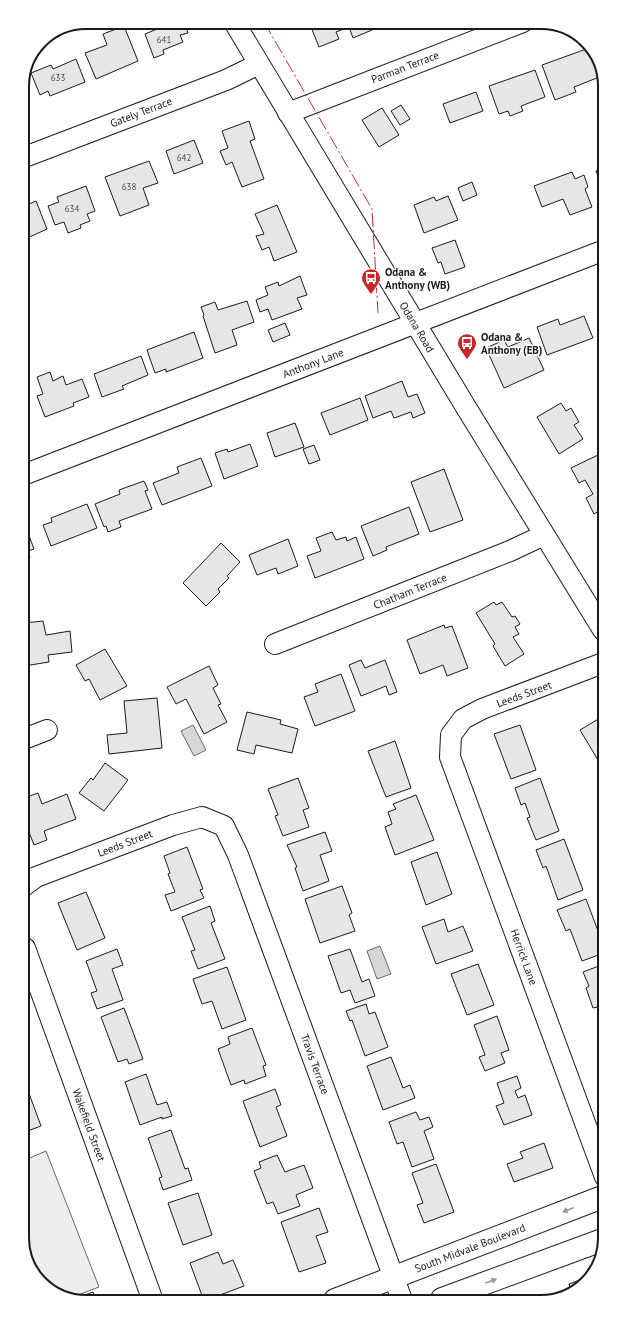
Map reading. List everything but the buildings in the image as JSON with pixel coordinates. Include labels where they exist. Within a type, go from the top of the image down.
[{"type":"main road","name":"South Midvale Boulevard","points":[[348,1295],[598,1199]]},
{"type":"main road","points":[[453,1295],[598,1242]]},
{"type":"street","name":"Odana Road","points":[[238,29],[598,622]]},
{"type":"street","name":"Parman Terrace","points":[[288,113],[505,29]]},
{"type":"street","name":"Gately Terrace","points":[[29,155],[226,80],[259,64]]},
{"type":"street","name":"Anthony Lane","points":[[29,473],[598,253]]},
{"type":"street","name":"Chatham Terrace","points":[[275,644],[503,554],[544,535]]},
{"type":"street","name":"Leeds Street","points":[[451,735],[463,719],[482,709],[598,665]]},
{"type":"street","points":[[29,737],[47,730]]},
{"type":"street","name":"Herrick Lane","points":[[451,735],[450,757],[598,1158]]},
{"type":"street","name":"Leeds Street","points":[[29,882],[36,877],[174,825],[202,818],[224,826],[226,830]]},
{"type":"street","name":"Travis Terrace","points":[[226,830],[238,855],[400,1295]]},
{"type":"street","name":"Wakefield Street","points":[[29,959],[151,1295]]},
{"type":"shaded area","points":[[193,725],[206,750],[194,756],[181,731]]},
{"type":"shaded area","points":[[380,946],[391,974],[377,979],[367,951]]},
{"type":"shaded area","points":[[46,1151],[99,1287],[79,1295],[68,1292],[51,1283],[41,1273],[33,1260],[29,1238],[29,1158]]},
{"type":"power","points":[[268,29],[372,209],[378,313]]},
{"type":"place","name":"Odana & Anthony (WB)","points":[[371,295]]},
{"type":"place","name":"Odana & Anthony (EB)","points":[[467,360]]}]
